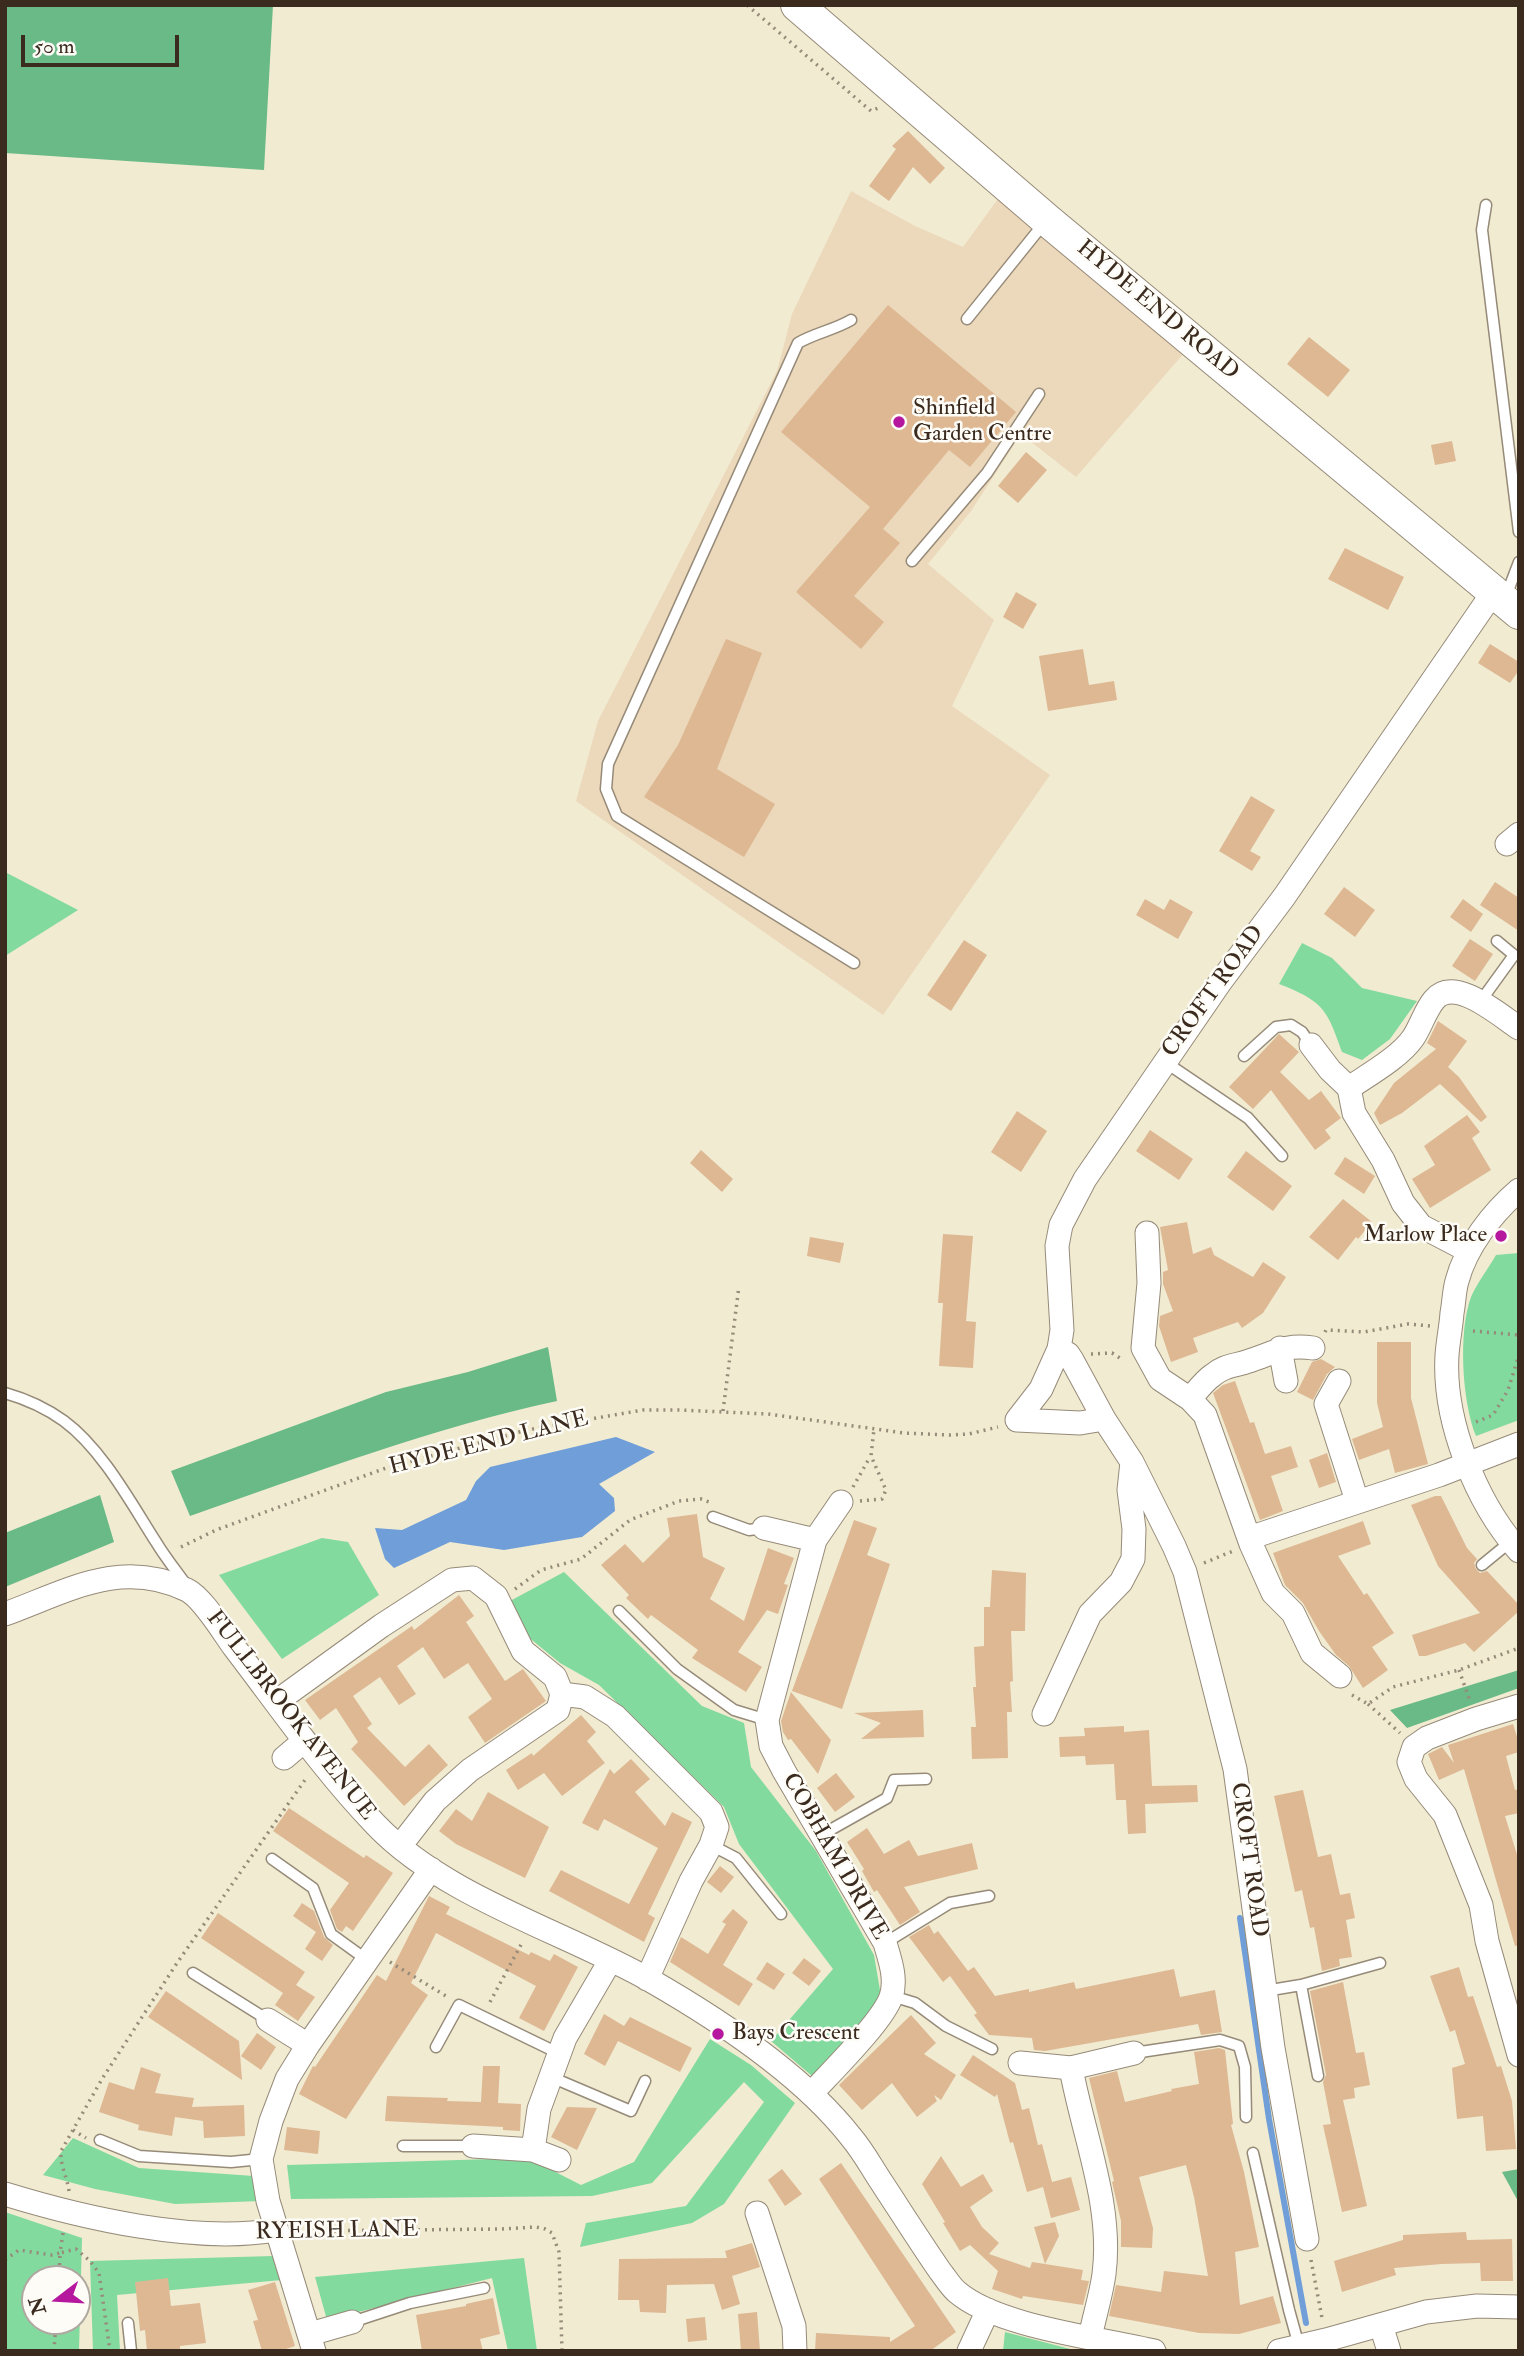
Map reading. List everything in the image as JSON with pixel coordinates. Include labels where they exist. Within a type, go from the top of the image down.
[{"type":"main road","name":"HYDE END ROAD","points":[[797,5],[1047,219],[1506,602]]},
{"type":"street","name":"CROFT ROAD","points":[[1307,2239],[1265,1991],[1235,1769],[1185,1572],[1132,1462],[1065,1354],[1057,1246],[1061,1225],[1084,1179],[1165,1061],[1221,981],[1506,602]]},
{"type":"street","points":[[1349,1088],[1412,1040],[1432,1001],[1441,992],[1452,991],[1470,996],[1519,1028]]},
{"type":"street","points":[[1311,1045],[1330,1070],[1349,1088],[1354,1113],[1383,1160],[1402,1203],[1421,1226],[1469,1251]]},
{"type":"street","points":[[1515,1546],[1498,1526],[1466,1464],[1450,1399],[1447,1357],[1457,1282],[1469,1251],[1489,1221],[1519,1190]]},
{"type":"street","points":[[1147,1233],[1149,1283],[1143,1348],[1160,1379],[1190,1399],[1205,1415],[1250,1541],[1273,1593],[1293,1613],[1312,1653],[1346,1685]]},
{"type":"street","points":[[1190,1399],[1210,1376],[1226,1366],[1247,1362],[1280,1348],[1295,1345],[1313,1348]]},
{"type":"street","points":[[1280,1348],[1286,1381]]},
{"type":"street","points":[[1017,1420],[1065,1354]]},
{"type":"street","points":[[1339,1381],[1326,1404],[1357,1501]]},
{"type":"street","points":[[1017,1420],[1052,1423],[1095,1422],[1104,1419]]},
{"type":"street","points":[[1250,1541],[1519,1444]]},
{"type":"street","points":[[1044,1714],[1090,1614],[1121,1581],[1133,1559],[1134,1530],[1129,1490],[1132,1462]]},
{"type":"street","name":"COBHAM DRIVE","points":[[846,1496],[815,1540],[767,1720],[771,1746],[885,1943],[892,1968],[892,1996]]},
{"type":"street","points":[[764,1528],[815,1540]]},
{"type":"street","points":[[5,1614],[108,1577],[140,1576],[191,1591]]},
{"type":"street","points":[[276,1702],[381,1626],[452,1580],[473,1578],[496,1596],[523,1651],[555,1677],[562,1694],[558,1710],[470,1770],[435,1801],[400,1846]]},
{"type":"street","name":"FULLBROOK AVENUE","points":[[191,1591],[320,1762],[378,1828],[430,1869],[647,1979],[717,2022],[771,2060],[811,2094],[851,2137],[956,2291],[988,2310],[1024,2322],[1154,2351]]},
{"type":"street","points":[[562,1694],[585,1697],[615,1716],[711,1812],[717,1827],[647,1979]]},
{"type":"street","points":[[1519,1706],[1427,1738],[1414,1746],[1409,1762],[1416,1779],[1445,1815],[1481,1905],[1487,1941],[1519,2055]]},
{"type":"street","points":[[284,1758],[304,1741]]},
{"type":"street","points":[[352,2322],[312,2343],[276,2230],[261,2159],[271,2121],[287,2079],[430,1869]]},
{"type":"street","points":[[533,2150],[539,2109],[565,2038],[610,1961]]},
{"type":"street","points":[[811,2094],[882,2014],[892,1996]]},
{"type":"street","points":[[268,2020],[308,2045]]},
{"type":"street","points":[[1020,2063],[1071,2068],[1134,2053]]},
{"type":"street","points":[[1071,2068],[1076,2100],[1097,2176],[1105,2234],[1104,2274],[1090,2338]]},
{"type":"street","points":[[473,2146],[533,2150],[559,2160]]},
{"type":"street","name":"RYEISH LANE","points":[[5,2194],[130,2224],[202,2234],[250,2234],[276,2230]]},
{"type":"street","points":[[757,2213],[794,2326],[795,2351]]},
{"type":"street","points":[[1289,2348],[1445,2309],[1477,2306],[1519,2307]]},
{"type":"street","points":[[969,2351],[988,2310]]},
{"type":"street","points":[[1381,2325],[1389,2351]]},
{"type":"lane","points":[[1486,205],[1482,230],[1519,532]]},
{"type":"lane","points":[[967,319],[1047,219]]},
{"type":"lane","points":[[851,320],[832,331],[808,337],[798,343],[608,764],[606,789],[617,816],[853,963]]},
{"type":"lane","points":[[912,561],[987,472],[1039,394]]},
{"type":"lane","points":[[1506,602],[1519,562]]},
{"type":"lane","points":[[1480,1002],[1514,955],[1497,941]]},
{"type":"lane","points":[[1244,1056],[1276,1027],[1291,1025],[1302,1032],[1311,1045]]},
{"type":"lane","points":[[1165,1061],[1248,1118],[1282,1156]]},
{"type":"lane","points":[[5,1393],[47,1410],[66,1422],[82,1438],[130,1499],[156,1543],[191,1591]]},
{"type":"lane","points":[[713,1517],[749,1530],[764,1528]]},
{"type":"lane","points":[[1482,1565],[1515,1546]]},
{"type":"lane","points":[[619,1611],[677,1669],[734,1710],[767,1720]]},
{"type":"lane","points":[[823,1834],[887,1798],[894,1780],[926,1779]]},
{"type":"lane","points":[[711,1845],[736,1858],[780,1914]]},
{"type":"lane","points":[[271,1859],[313,1888],[331,1934],[370,1956]]},
{"type":"lane","points":[[885,1943],[950,1903],[989,1896]]},
{"type":"lane","points":[[1265,1991],[1301,1985],[1380,1963]]},
{"type":"lane","points":[[193,1973],[268,2020]]},
{"type":"lane","points":[[1301,1985],[1318,2076]]},
{"type":"lane","points":[[892,1996],[915,2003],[946,2026],[992,2049]]},
{"type":"lane","points":[[436,2047],[459,2005],[559,2054]]},
{"type":"lane","points":[[1134,2053],[1220,2040],[1239,2046],[1245,2067],[1246,2117]]},
{"type":"lane","points":[[551,2077],[631,2111],[645,2081]]},
{"type":"lane","points":[[100,2140],[139,2156],[231,2162],[261,2159]]},
{"type":"lane","points":[[403,2146],[473,2146]]},
{"type":"lane","points":[[1253,2153],[1289,2310],[1289,2348]]},
{"type":"lane","points":[[352,2322],[410,2302],[484,2288]]},
{"type":"lane","points":[[128,2323],[131,2351]]},
{"type":"path","points":[[747,5],[871,110],[907,100]]},
{"type":"path","points":[[723,1411],[739,1286]]},
{"type":"path","points":[[1313,1348],[1326,1329],[1364,1332],[1408,1324],[1519,1335]]},
{"type":"path","points":[[1065,1354],[1112,1353],[1136,1369],[1142,1371],[1152,1368]]},
{"type":"path","points":[[1457,1429],[1493,1415],[1508,1390],[1519,1355]]},
{"type":"path","name":"HYDE END LANE","points":[[181,1547],[216,1530],[386,1468],[527,1430],[643,1410],[723,1411],[904,1433],[969,1434],[1017,1420]]},
{"type":"path","points":[[871,1456],[887,1490],[882,1499],[846,1496],[871,1456],[874,1429]]},
{"type":"path","points":[[496,1596],[520,1587],[541,1570],[582,1559],[630,1520],[679,1501],[701,1499],[714,1504]]},
{"type":"path","points":[[1185,1572],[1250,1541]]},
{"type":"path","points":[[1368,1703],[1393,1687],[1459,1670],[1519,1648]]},
{"type":"path","points":[[1459,1670],[1476,1719]]},
{"type":"path","points":[[1346,1685],[1414,1746]]},
{"type":"path","points":[[60,2265],[69,2194],[67,2176],[60,2161],[61,2151],[102,2079],[177,1963],[297,1789],[320,1762]]},
{"type":"path","points":[[482,2016],[533,1922]]},
{"type":"path","points":[[370,1956],[429,1984],[459,2005]]},
{"type":"path","name":"RYEISH LANE","points":[[276,2230],[545,2229],[552,2233],[559,2252],[562,2351]]},
{"type":"path","points":[[1307,2239],[1322,2322]]},
{"type":"path","points":[[5,2260],[19,2250],[51,2255],[76,2249],[90,2261],[99,2273],[110,2351]]},
{"type":"shaded area","points":[[851,191],[915,226],[963,247],[1003,192],[1185,352],[1076,477],[1021,434],[971,511],[928,564],[994,620],[952,706],[1050,775],[883,1015],[576,801],[598,721],[777,371],[792,314]]},
{"type":"green space","points":[[5,5],[273,5],[264,170],[5,153]]},
{"type":"green space","points":[[5,872],[78,910],[5,956]]},
{"type":"green space","points":[[1302,943],[1332,958],[1362,988],[1417,1001],[1390,1039],[1362,1060],[1342,1052],[1332,1026],[1321,1008],[1305,996],[1279,984]]},
{"type":"green space","points":[[1519,1253],[1519,1420],[1476,1436],[1467,1405],[1463,1367],[1467,1312],[1473,1292],[1496,1255]]},
{"type":"green space","points":[[548,1347],[557,1401],[417,1438],[190,1516],[171,1471],[386,1392],[468,1372]]},
{"type":"green space","points":[[100,1495],[114,1542],[5,1587],[5,1533]]},
{"type":"green space","points":[[322,1538],[348,1542],[379,1595],[282,1659],[219,1575]]},
{"type":"green space","points":[[564,1572],[702,1706],[744,1723],[751,1767],[816,1851],[874,1955],[882,2002],[812,2076],[771,2041],[833,1969],[739,1844],[724,1807],[599,1685],[560,1663],[527,1636],[510,1601]]},
{"type":"green space","points":[[1519,1670],[1519,1688],[1407,1728],[1390,1710]]},
{"type":"green space","points":[[710,2039],[751,2065],[795,2103],[724,2204],[692,2223],[580,2247],[586,2223],[686,2206],[764,2102],[744,2082],[652,2183],[592,2196],[291,2199],[287,2165],[528,2158],[581,2185],[634,2162]]},
{"type":"green space","points":[[73,2138],[139,2168],[254,2176],[262,2201],[175,2204],[95,2189],[43,2175]]},
{"type":"green space","points":[[1519,2169],[1519,2203],[1502,2172]]},
{"type":"green space","points":[[5,2212],[82,2238],[81,2265],[21,2265],[21,2335],[79,2335],[79,2351],[5,2351]]},
{"type":"green space","points":[[274,2256],[282,2280],[117,2295],[120,2351],[93,2351],[90,2261]]},
{"type":"green space","points":[[524,2258],[537,2351],[508,2351],[492,2278],[327,2320],[315,2277]]},
{"type":"green space","points":[[1005,2332],[1078,2351],[1003,2351]]},
{"type":"water","points":[[616,1437],[655,1452],[599,1484],[614,1498],[615,1511],[582,1537],[504,1550],[450,1542],[394,1568],[385,1559],[375,1528],[402,1530],[466,1500],[476,1481],[490,1467]]},
{"type":"building","points":[[908,131],[945,168],[930,184],[913,167],[889,201],[869,186],[896,149],[892,146]]},
{"type":"building","name":"Shinfield Garden Centre","points":[[888,305],[1016,412],[970,467],[949,450],[883,529],[900,543],[854,596],[884,622],[861,649],[796,592],[870,507],[781,432]]},
{"type":"building","points":[[1309,337],[1350,370],[1328,397],[1287,364]]},
{"type":"building","points":[[1452,441],[1456,461],[1435,465],[1431,445]]},
{"type":"building","points":[[1026,452],[1047,470],[1018,503],[998,486]]},
{"type":"building","points":[[1345,548],[1404,577],[1388,610],[1328,579]]},
{"type":"building","points":[[1016,592],[1037,604],[1023,629],[1003,617]]},
{"type":"building","points":[[726,639],[762,653],[717,769],[775,804],[744,857],[644,797],[678,745]]},
{"type":"building","points":[[1490,644],[1519,662],[1519,670],[1510,683],[1478,663]]},
{"type":"building","points":[[1083,649],[1089,685],[1114,681],[1117,700],[1048,711],[1039,656]]},
{"type":"building","points":[[1251,796],[1275,810],[1250,851],[1261,857],[1252,871],[1219,851]]},
{"type":"building","points":[[1495,882],[1519,898],[1519,931],[1480,905]]},
{"type":"building","points":[[1344,887],[1375,910],[1355,937],[1324,914]]},
{"type":"building","points":[[1145,899],[1164,910],[1170,899],[1193,912],[1178,939],[1136,915]]},
{"type":"building","points":[[1463,899],[1483,914],[1471,932],[1450,917]]},
{"type":"building","points":[[1470,939],[1493,954],[1475,981],[1452,966]]},
{"type":"building","points":[[964,940],[987,955],[951,1011],[927,995]]},
{"type":"building","points":[[1438,1021],[1467,1041],[1448,1067],[1459,1077],[1487,1117],[1481,1122],[1440,1084],[1402,1113],[1380,1125],[1374,1113],[1394,1083],[1436,1049],[1427,1043]]},
{"type":"building","points":[[1279,1034],[1299,1052],[1280,1072],[1309,1100],[1321,1091],[1341,1118],[1325,1130],[1331,1138],[1315,1150],[1271,1090],[1253,1109],[1229,1087]]},
{"type":"building","points":[[1017,1111],[1047,1131],[1021,1172],[991,1152]]},
{"type":"building","points":[[1467,1115],[1480,1132],[1472,1138],[1491,1170],[1430,1208],[1412,1179],[1435,1165],[1424,1146]]},
{"type":"building","points":[[1150,1130],[1193,1159],[1179,1180],[1136,1151]]},
{"type":"building","points":[[701,1150],[733,1179],[722,1192],[690,1163]]},
{"type":"building","points":[[1246,1151],[1292,1186],[1273,1211],[1227,1177]]},
{"type":"building","points":[[1345,1157],[1375,1176],[1364,1194],[1334,1174]]},
{"type":"building","points":[[1343,1199],[1372,1222],[1338,1260],[1309,1237]]},
{"type":"building","points":[[1187,1222],[1193,1254],[1211,1247],[1214,1255],[1253,1277],[1263,1262],[1286,1277],[1263,1313],[1242,1328],[1238,1322],[1193,1338],[1198,1352],[1171,1362],[1159,1326],[1160,1316],[1173,1311],[1163,1284],[1163,1272],[1168,1270],[1160,1227]]},
{"type":"building","points":[[943,1234],[973,1236],[966,1321],[976,1322],[973,1368],[939,1366],[943,1303],[938,1303]]},
{"type":"building","points":[[810,1237],[844,1243],[840,1263],[807,1256]]},
{"type":"building","points":[[1377,1342],[1411,1342],[1411,1398],[1428,1464],[1395,1473],[1389,1449],[1359,1460],[1352,1439],[1383,1427],[1377,1403]]},
{"type":"building","points":[[1321,1359],[1335,1367],[1327,1374],[1313,1400],[1297,1392],[1312,1362]]},
{"type":"building","points":[[1235,1381],[1265,1454],[1291,1446],[1298,1467],[1271,1476],[1283,1511],[1260,1520],[1213,1393],[1223,1385]]},
{"type":"building","points":[[1327,1453],[1336,1482],[1319,1488],[1309,1460]]},
{"type":"building","points":[[1441,1496],[1467,1548],[1477,1559],[1474,1563],[1476,1569],[1480,1573],[1487,1571],[1519,1605],[1519,1611],[1474,1652],[1465,1643],[1419,1656],[1412,1635],[1480,1613],[1438,1566],[1411,1505]]},
{"type":"building","points":[[697,1514],[703,1557],[725,1568],[710,1599],[744,1621],[768,1548],[794,1558],[784,1584],[788,1585],[778,1614],[767,1610],[738,1652],[762,1667],[746,1692],[692,1658],[698,1650],[651,1615],[648,1619],[626,1598],[629,1595],[601,1565],[625,1544],[643,1563],[670,1536],[667,1518]]},
{"type":"building","points":[[854,1520],[877,1528],[867,1555],[890,1564],[842,1709],[792,1691]]},
{"type":"building","points":[[1363,1521],[1371,1544],[1338,1556],[1394,1633],[1372,1647],[1388,1670],[1363,1688],[1349,1666],[1336,1655],[1319,1631],[1303,1603],[1285,1585],[1273,1553]]},
{"type":"building","points":[[992,1570],[1026,1573],[1025,1631],[1011,1631],[1013,1681],[1010,1682],[1012,1712],[1007,1712],[1008,1758],[972,1759],[971,1727],[976,1727],[974,1647],[984,1646],[984,1607],[990,1607]]},
{"type":"building","points":[[459,1595],[474,1616],[466,1622],[505,1681],[523,1669],[546,1701],[485,1743],[468,1717],[492,1699],[468,1663],[444,1679],[423,1647],[397,1666],[416,1694],[399,1705],[380,1677],[353,1696],[372,1724],[367,1728],[405,1767],[429,1744],[448,1765],[404,1806],[351,1749],[358,1742],[336,1708],[320,1720],[305,1700],[412,1626],[414,1630]]},
{"type":"building","points":[[791,1692],[831,1740],[818,1774],[783,1732],[781,1721]]},
{"type":"building","points":[[923,1710],[924,1737],[861,1739],[881,1723],[854,1713]]},
{"type":"building","points":[[581,1715],[596,1732],[587,1741],[605,1763],[562,1796],[544,1773],[518,1790],[506,1770],[532,1753],[533,1756]]},
{"type":"building","points":[[1513,1724],[1519,1752],[1506,1756],[1515,1790],[1519,1789],[1519,1813],[1505,1816],[1519,1861],[1519,1945],[1515,1946],[1464,1769],[1439,1780],[1428,1754],[1442,1747],[1454,1763],[1448,1745]]},
{"type":"building","points":[[1124,1726],[1124,1732],[1149,1730],[1152,1786],[1197,1785],[1198,1802],[1145,1804],[1146,1833],[1128,1834],[1126,1800],[1116,1800],[1114,1764],[1086,1765],[1085,1756],[1060,1757],[1059,1737],[1085,1736],[1084,1728]]},
{"type":"building","points":[[631,1759],[650,1779],[635,1792],[665,1826],[672,1812],[692,1822],[648,1914],[655,1918],[644,1942],[549,1891],[561,1870],[629,1904],[658,1848],[604,1819],[598,1831],[582,1823],[610,1769],[614,1774]]},
{"type":"building","points":[[836,1773],[855,1797],[835,1812],[817,1788]]},
{"type":"building","points":[[1303,1790],[1318,1857],[1331,1854],[1340,1895],[1350,1893],[1355,1918],[1346,1920],[1352,1957],[1339,1959],[1340,1966],[1322,1971],[1314,1927],[1310,1928],[1302,1890],[1295,1892],[1274,1796]]},
{"type":"building","points":[[488,1792],[549,1827],[525,1878],[456,1844],[439,1831],[456,1809],[472,1821]]},
{"type":"building","points":[[289,1808],[364,1858],[366,1855],[393,1873],[353,1931],[346,1926],[342,1932],[337,1929],[330,1910],[349,1883],[273,1831]]},
{"type":"building","points":[[867,1828],[884,1854],[909,1840],[918,1856],[972,1843],[978,1869],[904,1887],[920,1912],[900,1925],[877,1890],[874,1892],[862,1871],[864,1869],[847,1842]]},
{"type":"building","points":[[720,1866],[734,1877],[721,1893],[707,1882]]},
{"type":"building","points":[[429,1896],[450,1907],[446,1914],[529,1955],[531,1952],[550,1961],[554,1954],[578,1967],[544,2031],[519,2018],[536,1986],[436,1933],[411,1983],[428,1995],[346,2119],[299,2094],[313,2066],[315,2067],[377,1975],[386,1981]]},
{"type":"building","points":[[302,1903],[314,1911],[324,1937],[333,1945],[322,1961],[305,1949],[316,1932],[293,1916]]},
{"type":"building","points":[[733,1909],[748,1922],[723,1965],[753,1984],[739,2006],[670,1962],[681,1937],[708,1954],[726,1924],[722,1922]]},
{"type":"building","points":[[218,1913],[305,1972],[296,1985],[315,1997],[298,2021],[275,2005],[283,1993],[201,1938]]},
{"type":"building","points":[[929,1925],[934,1934],[938,1931],[968,1971],[974,1967],[995,1996],[1074,1982],[1076,1989],[1174,1969],[1180,1997],[1215,1990],[1222,2032],[1201,2035],[1198,2024],[1045,2051],[1034,2050],[1032,2038],[989,2035],[974,2015],[977,2013],[950,1976],[943,1982],[909,1937]]},
{"type":"building","points":[[804,1958],[821,1971],[809,1986],[792,1973]]},
{"type":"building","points":[[767,1962],[785,1974],[774,1990],[756,1979]]},
{"type":"building","points":[[1459,1967],[1468,1997],[1473,1996],[1497,2067],[1501,2066],[1512,2101],[1516,2149],[1486,2151],[1483,2116],[1457,2119],[1452,2068],[1465,2064],[1455,2030],[1450,2032],[1430,1976]]},
{"type":"building","points":[[1343,1982],[1356,2053],[1364,2052],[1370,2085],[1354,2088],[1355,2098],[1343,2100],[1367,2206],[1342,2212],[1323,2125],[1331,2124],[1323,2082],[1326,2075],[1310,1991]]},
{"type":"building","points":[[166,1991],[239,2041],[242,2080],[148,2017]]},
{"type":"building","points":[[604,2014],[624,2026],[630,2017],[692,2048],[680,2072],[618,2041],[605,2066],[584,2054]]},
{"type":"building","points":[[911,2015],[936,2043],[924,2054],[956,2075],[941,2100],[934,2095],[937,2101],[917,2117],[892,2083],[862,2110],[839,2085]]},
{"type":"building","points":[[257,2033],[276,2047],[261,2070],[241,2056]]},
{"type":"building","points":[[1219,2048],[1225,2050],[1231,2125],[1244,2172],[1259,2247],[1235,2252],[1240,2305],[1273,2296],[1281,2323],[1239,2334],[1199,2333],[1109,2316],[1116,2285],[1161,2292],[1164,2271],[1208,2276],[1186,2165],[1139,2177],[1153,2228],[1152,2248],[1121,2247],[1121,2221],[1112,2182],[1114,2181],[1089,2078],[1117,2071],[1125,2102],[1199,2084],[1194,2052]]},
{"type":"building","points":[[973,2055],[1015,2083],[1022,2110],[1029,2108],[1038,2145],[1042,2144],[1052,2182],[1071,2177],[1080,2210],[1051,2218],[1043,2187],[1027,2192],[997,2094],[995,2097],[960,2075]]},
{"type":"building","points":[[483,2066],[500,2066],[498,2103],[521,2104],[520,2131],[503,2130],[503,2127],[385,2121],[387,2096],[481,2102]]},
{"type":"building","points":[[141,2067],[161,2074],[155,2093],[194,2098],[192,2107],[244,2105],[245,2136],[204,2138],[203,2121],[175,2117],[172,2136],[138,2130],[139,2125],[99,2112],[109,2082],[134,2090]]},
{"type":"building","points":[[567,2107],[597,2108],[577,2150],[551,2137]]},
{"type":"building","points":[[287,2127],[320,2131],[318,2154],[284,2150]]},
{"type":"building","points":[[941,2156],[961,2187],[983,2174],[993,2191],[970,2207],[982,2227],[999,2243],[989,2254],[1030,2268],[1032,2262],[1083,2270],[1081,2280],[1089,2281],[1083,2305],[1023,2296],[1022,2299],[992,2289],[998,2271],[970,2245],[960,2251],[922,2184]]},
{"type":"building","points":[[841,2163],[956,2332],[930,2351],[815,2351],[816,2333],[890,2337],[890,2342],[915,2326],[819,2179]]},
{"type":"building","points":[[782,2169],[802,2194],[785,2206],[768,2180]]},
{"type":"building","points":[[1055,2222],[1059,2236],[1045,2264],[1034,2227]]},
{"type":"building","points":[[1466,2232],[1467,2240],[1512,2239],[1513,2281],[1481,2281],[1480,2263],[1442,2264],[1394,2268],[1396,2275],[1342,2292],[1334,2261],[1403,2240],[1403,2235]]},
{"type":"building","points":[[752,2243],[760,2267],[732,2276],[740,2304],[722,2310],[714,2284],[667,2285],[666,2313],[640,2312],[639,2300],[618,2300],[619,2259],[727,2258],[725,2251]]},
{"type":"building","points":[[168,2278],[171,2306],[200,2303],[206,2343],[180,2346],[180,2351],[147,2351],[145,2330],[140,2331],[135,2282]]},
{"type":"building","points":[[275,2282],[295,2346],[280,2351],[262,2351],[253,2321],[258,2320],[248,2290]]},
{"type":"building","points":[[493,2298],[500,2334],[480,2339],[483,2351],[422,2351],[416,2315]]},
{"type":"building","points":[[757,2312],[760,2351],[741,2351],[738,2314]]},
{"type":"building","points":[[705,2317],[707,2340],[688,2342],[686,2319]]},
{"type":"waterway","points":[[1240,1918],[1269,2119],[1306,2323]]},
{"type":"place","name":"Shinfield Garden Centre","points":[[899,422]]},
{"type":"place","name":"Marlow Place","points":[[1501,1236]]},
{"type":"place","name":"Bays Crescent","points":[[718,2034]]}]
